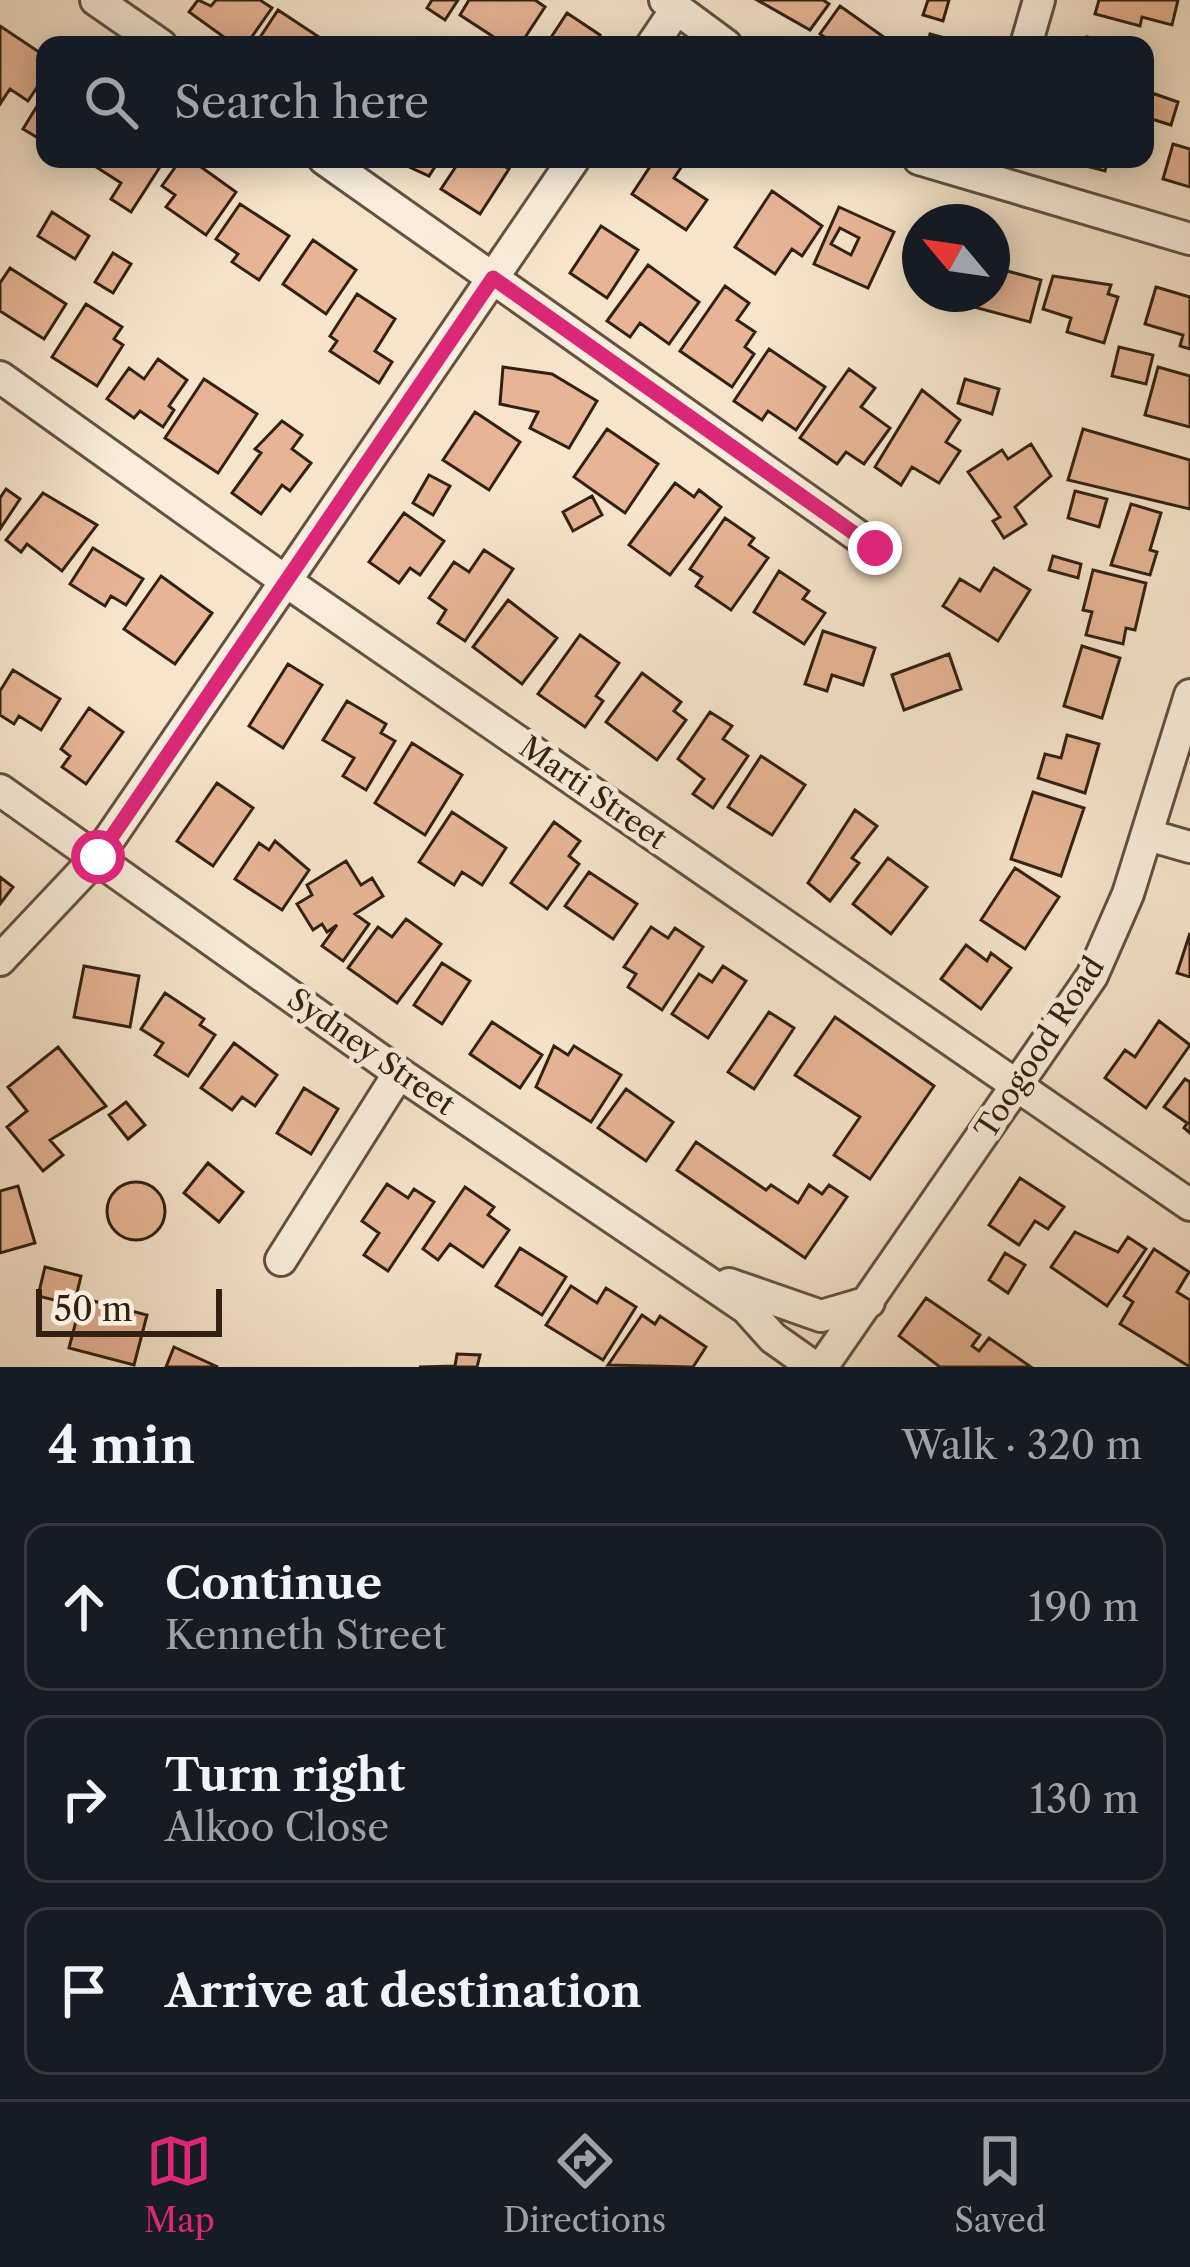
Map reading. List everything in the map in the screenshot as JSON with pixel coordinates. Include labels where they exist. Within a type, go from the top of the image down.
[{"type":"street","points":[[97,0],[148,36]]},
{"type":"street","points":[[1029,36],[1039,0]]},
{"type":"street","points":[[656,36],[671,4],[714,36]]},
{"type":"street","points":[[337,168],[875,548]]},
{"type":"street","points":[[0,960],[98,857],[568,168]]},
{"type":"street","points":[[994,168],[1190,239]]},
{"type":"street","name":"Marti Street","points":[[0,377],[284,580],[1190,1205]]},
{"type":"street","name":"Toogood Road","points":[[830,1364],[1092,976],[1148,835],[1190,695]]},
{"type":"street","name":"Sydney Street","points":[[0,790],[399,1073],[746,1308],[783,1321],[830,1364]]},
{"type":"street","points":[[1148,835],[1190,847]]},
{"type":"street","points":[[280,1260],[399,1073]]},
{"type":"street","points":[[690,1269],[808,1314],[836,1315],[869,1302]]},
{"type":"building","points":[[198,0],[211,6],[216,0],[260,0],[272,8],[252,36],[222,36],[189,12]]},
{"type":"building","points":[[432,0],[458,0],[445,20],[427,8]]},
{"type":"building","points":[[469,0],[535,0],[545,7],[526,36],[492,36],[460,15]]},
{"type":"building","points":[[757,0],[823,0],[829,4],[810,30]]},
{"type":"building","points":[[928,0],[949,0],[943,21],[923,15]]},
{"type":"building","points":[[1099,0],[1178,0],[1172,25],[1142,17],[1140,26],[1095,14]]},
{"type":"building","points":[[840,6],[882,36],[823,36]]},
{"type":"building","points":[[278,10],[317,36],[261,36]]},
{"type":"building","points":[[567,13],[600,35],[599,36],[552,36]]},
{"type":"building","points":[[0,26],[36,50],[36,89],[28,101],[10,89],[0,104]]},
{"type":"building","points":[[1154,94],[1178,102],[1171,125],[1154,120]]},
{"type":"building","points":[[36,108],[36,137],[23,129]]},
{"type":"building","points":[[1173,144],[1190,149],[1190,187],[1163,179]]},
{"type":"building","points":[[98,168],[159,168],[131,212],[111,199],[121,183]]},
{"type":"building","points":[[175,168],[203,168],[236,192],[206,235],[166,207],[175,195],[162,186]]},
{"type":"building","points":[[412,168],[434,168],[429,176]]},
{"type":"building","points":[[455,168],[509,169],[480,214],[441,189]]},
{"type":"building","points":[[649,168],[681,168],[674,178],[707,200],[686,230],[632,194]]},
{"type":"building","points":[[772,191],[822,226],[802,256],[792,249],[775,274],[735,247]]},
{"type":"building","points":[[240,204],[289,236],[259,280],[232,262],[238,254],[216,239]]},
{"type":"building","points":[[839,207],[894,232],[868,288],[814,264]],"holes":[[[840,228],[859,238],[851,255],[831,244]]]},
{"type":"building","points":[[52,212],[89,236],[75,259],[38,236]]},
{"type":"building","points":[[601,226],[638,250],[607,298],[570,273]]},
{"type":"building","points":[[313,240],[356,270],[326,314],[283,284]]},
{"type":"building","points":[[113,253],[131,264],[113,293],[95,282]]},
{"type":"building","points":[[648,265],[699,302],[669,344],[640,323],[630,337],[607,321]]},
{"type":"building","points":[[10,268],[66,304],[44,339],[0,311],[0,283]]},
{"type":"building","points":[[1010,272],[1041,280],[1030,322],[993,312],[1010,312]]},
{"type":"building","points":[[1053,276],[1111,285],[1108,294],[1118,297],[1104,343],[1067,332],[1071,318],[1043,309]]},
{"type":"building","points":[[725,286],[749,303],[737,320],[755,332],[745,347],[754,354],[732,387],[680,351]]},
{"type":"building","points":[[1156,287],[1190,297],[1190,349],[1180,346],[1183,335],[1145,324]]},
{"type":"building","points":[[357,294],[395,319],[375,351],[392,362],[379,383],[330,351],[337,341],[330,336]]},
{"type":"building","points":[[86,304],[122,327],[114,339],[123,345],[97,386],[52,357]]},
{"type":"building","points":[[1119,347],[1153,355],[1146,384],[1112,376]]},
{"type":"building","points":[[769,349],[825,387],[796,430],[768,411],[762,420],[734,401]]},
{"type":"building","points":[[158,359],[187,380],[169,406],[174,410],[163,427],[140,411],[134,418],[107,399],[129,368],[144,379]]},
{"type":"building","points":[[503,367],[552,374],[597,401],[569,448],[530,428],[538,412],[500,404]]},
{"type":"building","points":[[1158,367],[1190,376],[1190,427],[1145,415]]},
{"type":"building","points":[[849,369],[875,388],[861,407],[890,428],[864,464],[846,452],[837,464],[800,438]]},
{"type":"building","points":[[204,379],[257,414],[218,473],[165,438]]},
{"type":"building","points":[[965,379],[999,389],[992,414],[958,403]]},
{"type":"building","points":[[922,390],[960,420],[946,442],[960,451],[939,483],[912,467],[901,485],[875,467]]},
{"type":"building","points":[[475,412],[520,442],[489,490],[443,460]]},
{"type":"building","points":[[282,421],[302,435],[292,449],[311,463],[290,491],[282,485],[261,514],[232,493],[261,453],[255,449]]},
{"type":"building","points":[[607,429],[658,464],[625,513],[574,477]]},
{"type":"building","points":[[1083,429],[1190,460],[1190,509],[1068,480]]},
{"type":"building","points":[[1031,444],[1051,476],[1015,507],[1026,524],[1004,538],[993,521],[1000,517],[968,472],[1002,450],[1008,459]]},
{"type":"building","points":[[429,475],[450,486],[433,515],[413,503]]},
{"type":"building","points":[[675,483],[694,497],[699,490],[721,507],[670,575],[629,545]]},
{"type":"building","points":[[6,489],[20,499],[0,529],[0,498]]},
{"type":"building","points":[[1075,491],[1107,499],[1099,527],[1068,518]]},
{"type":"building","points":[[43,493],[97,525],[62,571],[27,544],[21,552],[6,540]]},
{"type":"building","points":[[592,496],[602,515],[573,531],[563,512]]},
{"type":"building","points":[[1131,504],[1161,513],[1150,550],[1157,552],[1150,575],[1111,565]]},
{"type":"building","points":[[404,513],[444,541],[420,575],[410,568],[399,583],[369,562]]},
{"type":"building","points":[[725,518],[754,538],[749,545],[768,558],[731,610],[696,586],[702,577],[690,569]]},
{"type":"building","points":[[93,548],[143,579],[126,605],[111,596],[105,606],[70,584]]},
{"type":"building","points":[[484,550],[513,569],[465,641],[438,623],[446,610],[429,598],[454,562],[469,572]]},
{"type":"building","points":[[1053,556],[1081,564],[1078,578],[1049,570]]},
{"type":"building","points":[[994,568],[1030,590],[998,641],[943,606],[960,579],[980,591]]},
{"type":"building","points":[[1093,570],[1146,583],[1135,630],[1126,628],[1123,644],[1086,635],[1092,612],[1083,610]]},
{"type":"building","points":[[779,571],[809,591],[803,599],[825,613],[804,644],[754,612]]},
{"type":"building","points":[[161,576],[212,613],[175,664],[124,629]]},
{"type":"building","points":[[508,600],[557,638],[522,684],[473,647]]},
{"type":"building","points":[[823,631],[875,648],[863,685],[832,675],[827,691],[805,684]]},
{"type":"building","points":[[580,635],[619,663],[596,696],[603,701],[585,727],[538,694]]},
{"type":"building","points":[[1082,646],[1120,658],[1102,718],[1064,706]]},
{"type":"building","points":[[949,654],[961,689],[904,710],[892,675]]},
{"type":"building","points":[[288,664],[322,685],[283,748],[249,726]]},
{"type":"building","points":[[13,670],[60,699],[41,730],[19,716],[14,724],[0,715],[0,691]]},
{"type":"building","points":[[642,673],[681,702],[674,711],[686,720],[657,760],[606,722]]},
{"type":"building","points":[[347,701],[386,724],[381,733],[395,741],[366,790],[343,776],[354,758],[323,740]]},
{"type":"building","points":[[89,708],[123,732],[86,784],[62,767],[70,756],[61,749]]},
{"type":"building","points":[[710,712],[732,726],[723,739],[748,756],[713,808],[693,794],[704,779],[678,759]]},
{"type":"building","points":[[1067,735],[1099,744],[1085,793],[1038,778],[1045,754],[1061,758]]},
{"type":"building","points":[[412,743],[462,775],[425,835],[375,803]]},
{"type":"building","points":[[761,756],[805,785],[772,835],[728,807]]},
{"type":"building","points":[[217,783],[253,808],[213,866],[177,841]]},
{"type":"building","points":[[1033,792],[1084,808],[1061,876],[1011,859]]},
{"type":"building","points":[[855,810],[877,826],[852,858],[859,863],[830,901],[808,883]]},
{"type":"building","points":[[452,812],[506,848],[482,885],[462,872],[454,885],[419,862]]},
{"type":"building","points":[[554,822],[580,841],[569,856],[579,864],[547,909],[511,883]]},
{"type":"building","points":[[275,841],[309,870],[282,910],[235,879],[259,843],[269,850]]},
{"type":"building","points":[[888,858],[927,887],[891,934],[853,904]]},
{"type":"building","points":[[346,861],[361,885],[372,878],[383,896],[355,914],[369,924],[343,961],[322,946],[337,925],[327,932],[322,924],[313,930],[297,904],[312,895],[307,885]]},
{"type":"building","points":[[1015,868],[1059,897],[1025,949],[981,920]]},
{"type":"building","points":[[589,872],[637,904],[613,939],[565,906]]},
{"type":"building","points":[[0,877],[13,887],[0,904]]},
{"type":"building","points":[[406,919],[441,944],[397,1003],[348,968],[378,927],[392,937]]},
{"type":"building","points":[[651,927],[668,938],[675,928],[703,947],[662,1010],[628,987],[636,974],[624,967]]},
{"type":"building","points":[[1190,933],[1190,977],[1177,973]]},
{"type":"building","points":[[966,945],[987,961],[991,953],[1011,968],[981,1009],[941,979]]},
{"type":"building","points":[[442,963],[470,981],[442,1024],[414,1005]]},
{"type":"building","points":[[84,966],[139,976],[130,1027],[74,1017]]},
{"type":"building","points":[[723,966],[746,981],[708,1038],[672,1014],[699,974],[712,982]]},
{"type":"building","points":[[165,993],[204,1019],[200,1025],[215,1035],[188,1076],[155,1055],[163,1043],[141,1029]]},
{"type":"building","points":[[769,1012],[794,1028],[754,1089],[728,1072]]},
{"type":"building","points":[[835,1017],[934,1086],[870,1179],[834,1155],[860,1117],[795,1075]]},
{"type":"building","points":[[1159,1021],[1190,1045],[1146,1108],[1105,1078],[1125,1050],[1135,1057]]},
{"type":"building","points":[[492,1022],[542,1055],[520,1088],[470,1054]]},
{"type":"building","points":[[234,1043],[277,1075],[255,1106],[242,1097],[232,1110],[201,1088]]},
{"type":"building","points":[[554,1046],[568,1055],[574,1046],[621,1075],[591,1122],[536,1087]]},
{"type":"building","points":[[58,1047],[106,1106],[50,1140],[63,1155],[43,1171],[7,1127],[27,1111],[8,1087]]},
{"type":"building","points":[[1185,1079],[1190,1082],[1190,1133],[1184,1128],[1187,1123],[1164,1107]]},
{"type":"building","points":[[304,1088],[338,1109],[311,1154],[277,1133]]},
{"type":"building","points":[[626,1089],[673,1122],[646,1161],[598,1128]]},
{"type":"building","points":[[126,1102],[145,1125],[128,1139],[109,1115]]},
{"type":"building","points":[[696,1142],[766,1190],[771,1185],[798,1203],[809,1185],[822,1194],[829,1185],[847,1197],[805,1258],[677,1170]]},
{"type":"building","points":[[208,1163],[243,1192],[219,1222],[184,1193]]},
{"type":"building","points":[[1020,1178],[1064,1207],[1048,1229],[1035,1221],[1019,1245],[989,1225]]},
{"type":"building","points":[[136,1182],[157,1190],[165,1211],[157,1232],[136,1240],[115,1232],[107,1211],[115,1190]]},
{"type":"building","points":[[387,1184],[408,1198],[414,1189],[434,1202],[388,1271],[364,1255],[379,1233],[362,1221]]},
{"type":"building","points":[[18,1186],[35,1243],[0,1253],[0,1191]]},
{"type":"building","points":[[465,1187],[494,1207],[488,1215],[509,1230],[483,1267],[450,1244],[438,1260],[423,1249]]},
{"type":"building","points":[[1075,1232],[1118,1252],[1128,1237],[1146,1249],[1107,1306],[1051,1267]]},
{"type":"building","points":[[520,1248],[566,1277],[542,1315],[496,1286]]},
{"type":"building","points":[[1154,1249],[1189,1272],[1177,1292],[1190,1300],[1190,1367],[1120,1324],[1133,1302],[1124,1296]]},
{"type":"building","points":[[1005,1253],[1025,1265],[1008,1293],[989,1280]]},
{"type":"building","points":[[45,1267],[81,1276],[74,1305],[38,1296]]},
{"type":"building","points":[[571,1286],[597,1303],[606,1288],[636,1307],[603,1360],[546,1325]]},
{"type":"building","points":[[82,1298],[147,1315],[134,1365],[69,1348]]},
{"type":"building","points":[[926,1298],[980,1335],[972,1346],[979,1351],[989,1338],[1031,1367],[940,1367],[899,1336]]},
{"type":"building","points":[[642,1315],[655,1324],[660,1316],[706,1347],[693,1367],[608,1365]]},
{"type":"building","points":[[174,1347],[218,1367],[166,1367]]},
{"type":"building","points":[[457,1354],[480,1355],[477,1367],[419,1367],[455,1366]]},
{"type":"route","points":[[98,857],[493,278],[875,548]]}]
